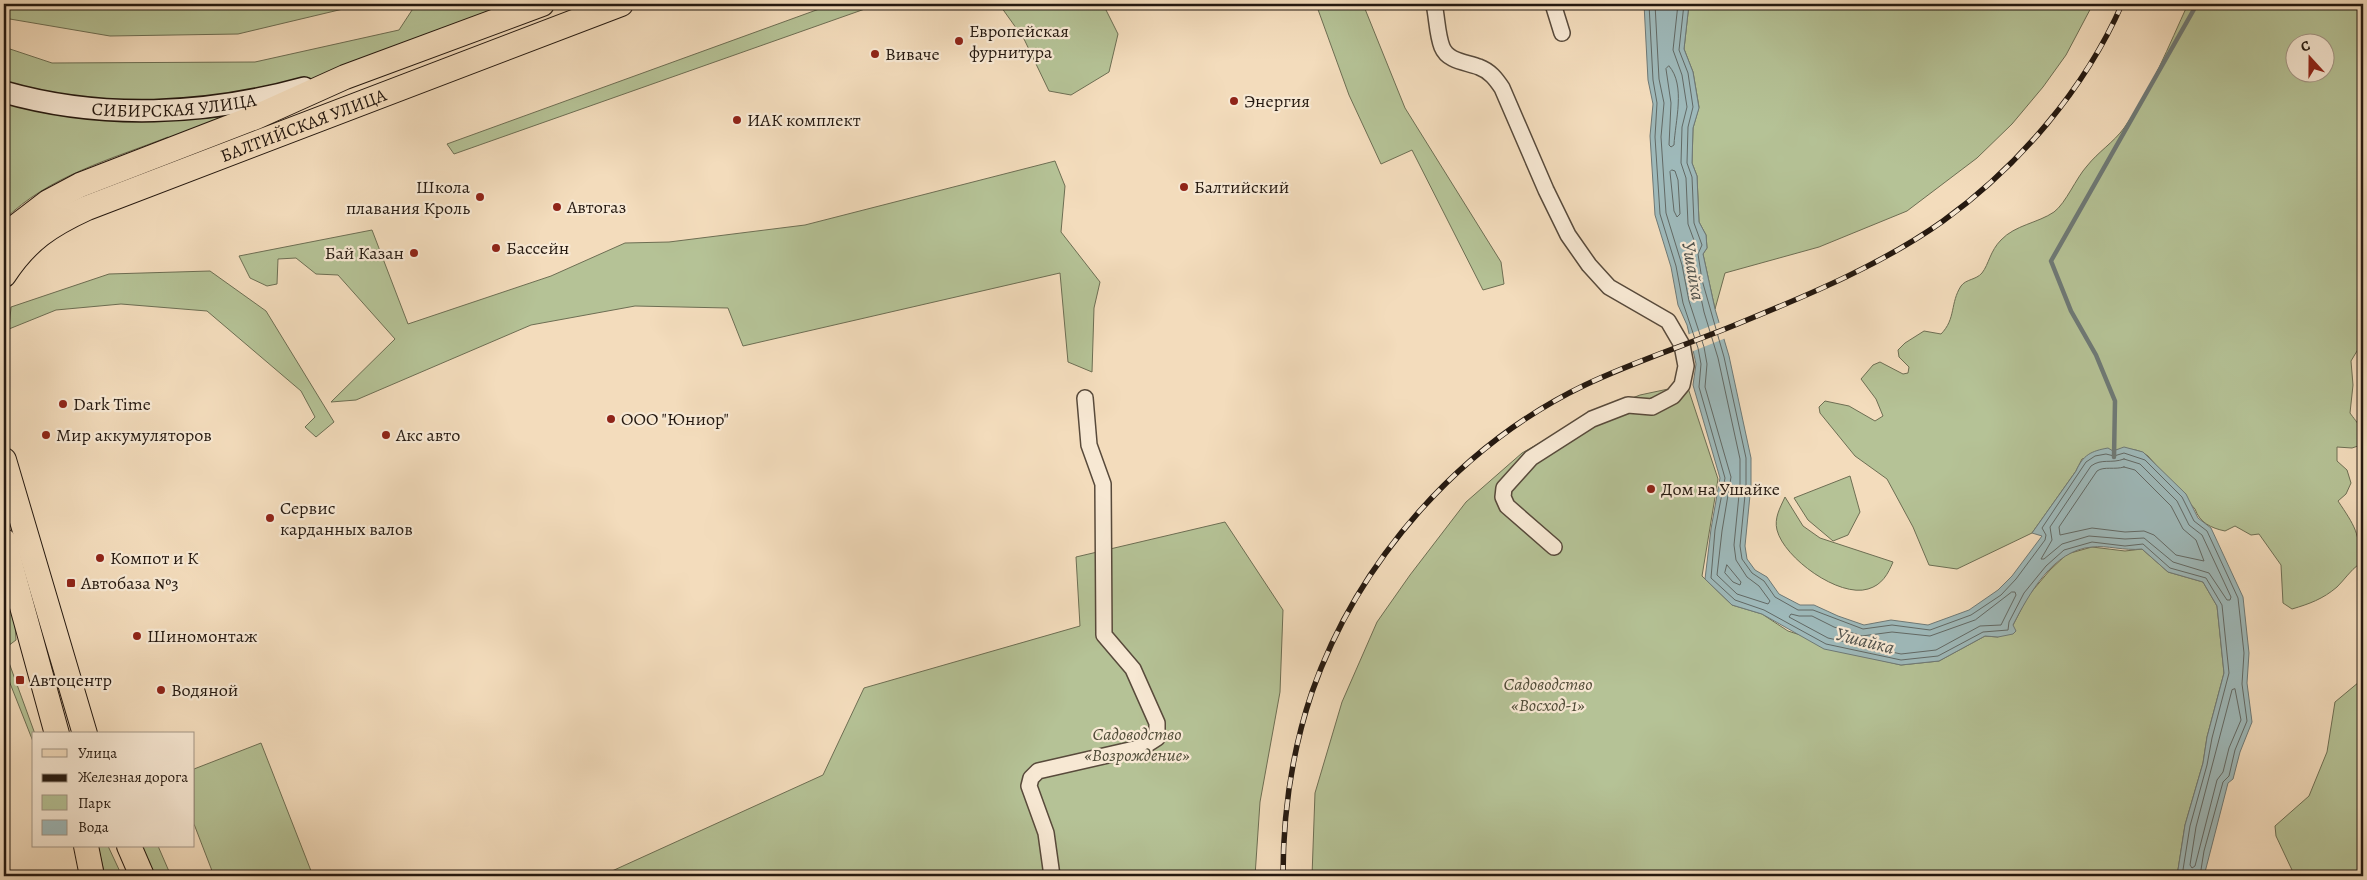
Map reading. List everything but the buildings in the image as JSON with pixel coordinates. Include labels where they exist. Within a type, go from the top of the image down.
[{"type":"main road","name":"БАЛТИЙСКАЯ УЛИЦА","points":[[4,239],[18,224],[48,202],[80,186],[256,117],[345,77],[542,4]]},
{"type":"main road","name":"БАЛТИЙСКАЯ УЛИЦА","points":[[4,275],[34,238],[60,220],[621,4]]},
{"type":"main road","name":"СИБИРСКАЯ УЛИЦА","points":[[4,92],[36,101],[86,109],[163,112],[250,101],[345,77]]},
{"type":"main road","points":[[4,460],[84,732]]},
{"type":"main road","points":[[4,541],[56,732]]},
{"type":"main road","points":[[86,848],[92,876]]},
{"type":"main road","points":[[130,848],[142,876]]},
{"type":"street","points":[[1434,4],[1442,48],[1449,56],[1460,62],[1480,67],[1493,75],[1502,88],[1546,190],[1568,235],[1589,265],[1609,287],[1668,320],[1682,345],[1686,376],[1673,396],[1652,407],[1628,405],[1592,419],[1531,458],[1504,488],[1503,497],[1508,506],[1554,547]]},
{"type":"street","points":[[1553,4],[1562,33]]},
{"type":"street","points":[[1052,876],[1046,833],[1029,786],[1032,778],[1038,771],[1144,747],[1157,738],[1158,730],[1157,723],[1133,669],[1104,635],[1103,484],[1089,446],[1085,398]]},
{"type":"green space","points":[[4,4],[338,4],[343,9],[238,34],[110,36],[4,18]]},
{"type":"green space","points":[[416,4],[522,4],[356,68],[257,97],[170,108],[4,87],[4,47],[52,63],[255,62],[399,30]]},
{"type":"green space","points":[[833,4],[879,4],[454,154],[447,144]]},
{"type":"green space","points":[[999,4],[1103,4],[1118,34],[1109,72],[1071,95],[1049,91],[1024,39]]},
{"type":"green space","points":[[1316,4],[1363,4],[1405,108],[1501,262],[1504,284],[1483,290],[1412,150],[1381,164],[1349,95]]},
{"type":"green space","points":[[1689,4],[2093,4],[2066,55],[2043,87],[2012,124],[1977,158],[1907,211],[1819,247],[1725,273],[1715,309],[1703,254],[1707,248],[1706,235],[1699,222],[1697,176],[1692,163],[1693,128],[1699,107],[1693,72],[1684,49]]},
{"type":"green space","points":[[2188,4],[2363,4],[2363,347],[2360,346],[2351,361],[2353,385],[2350,413],[2362,432],[2363,440],[2361,445],[2352,448],[2337,447],[2337,461],[2347,470],[2351,483],[2346,494],[2338,501],[2355,530],[2359,545],[2359,564],[2337,587],[2326,595],[2292,609],[2283,603],[2281,565],[2259,534],[2251,535],[2235,526],[2225,531],[2207,524],[2148,456],[2133,449],[2116,450],[2082,459],[2076,471],[2032,533],[1957,569],[1929,565],[1913,527],[1887,479],[1855,456],[1820,413],[1819,407],[1825,401],[1849,406],[1875,421],[1883,416],[1876,399],[1861,379],[1873,365],[1880,362],[1903,374],[1908,373],[1909,367],[1899,357],[1898,350],[1905,343],[1924,331],[1941,334],[1949,323],[1955,299],[1961,286],[1982,273],[1994,249],[2001,240],[2020,227],[2048,216],[2058,208],[2083,171],[2120,133],[2134,114],[2167,51]]},
{"type":"green space","points":[[4,101],[56,114],[127,121],[198,119],[245,114],[169,144],[168,137],[81,170],[40,192],[4,220]]},
{"type":"green space","points":[[1055,161],[1065,186],[1061,232],[1100,282],[1094,308],[1092,372],[1068,362],[1060,273],[743,346],[728,308],[635,306],[531,325],[356,400],[331,402],[395,339],[338,275],[316,274],[296,258],[278,259],[277,284],[267,286],[250,278],[239,256],[372,230],[408,324],[551,276],[625,243],[669,242],[805,225]]},
{"type":"green space","points":[[210,271],[266,311],[334,422],[316,437],[305,427],[315,417],[301,391],[207,311],[121,304],[56,310],[9,329],[11,307],[109,274]]},
{"type":"green space","name":"Садоводство «Восход-1»","points":[[1687,385],[1718,479],[1702,576],[1732,605],[1762,614],[1788,631],[1867,657],[1901,665],[1939,661],[1985,636],[1998,637],[2013,625],[2028,596],[2050,570],[2067,554],[2092,547],[2125,551],[2142,549],[2168,572],[2203,582],[2217,606],[2224,673],[2207,737],[2203,763],[2185,825],[2177,876],[1312,876],[1315,793],[1342,702],[1377,622],[1410,575],[1466,502],[1522,453],[1589,415],[1640,395]]},
{"type":"green space","points":[[1850,476],[1860,512],[1848,535],[1833,541],[1808,520],[1794,498]]},
{"type":"green space","points":[[1785,497],[1803,526],[1820,538],[1893,562],[1884,578],[1877,585],[1868,589],[1843,588],[1828,582],[1801,563],[1782,541],[1776,526],[1779,509]]},
{"type":"green space","name":"Садоводство «Возрождение»","points":[[1225,522],[1283,610],[1280,692],[1260,802],[1255,876],[601,876],[823,775],[864,688],[1080,626],[1076,557]]},
{"type":"green space","points":[[4,561],[13,593],[16,640],[4,649]]},
{"type":"green space","points":[[4,649],[34,732],[32,732],[32,739],[4,668]]},
{"type":"green space","points":[[2363,665],[2363,876],[2291,876],[2292,870],[2276,836],[2275,826],[2309,796],[2327,752],[2335,702],[2359,682]]},
{"type":"green space","points":[[261,743],[313,876],[214,876],[195,827],[195,769]]},
{"type":"green space","points":[[98,848],[109,848],[122,876],[105,876]]},
{"type":"green space","points":[[139,848],[159,848],[171,876],[152,876]]},
{"type":"water","name":"Ушайка","points":[[1644,4],[1689,4],[1684,49],[1693,72],[1699,108],[1693,128],[1692,163],[1697,176],[1699,222],[1706,235],[1707,248],[1703,254],[1715,309],[1729,356],[1751,458],[1751,485],[1745,546],[1747,559],[1755,570],[1767,577],[1779,594],[1800,605],[1814,605],[1864,625],[1891,620],[1928,625],[1969,610],[1998,590],[2012,576],[2042,536],[2032,533],[2085,457],[2092,452],[2108,448],[2113,451],[2124,447],[2143,452],[2186,494],[2198,518],[2211,528],[2243,597],[2249,653],[2247,683],[2252,722],[2240,752],[2233,779],[2228,783],[2204,876],[2177,876],[2185,825],[2203,763],[2207,737],[2224,673],[2217,606],[2203,582],[2168,572],[2142,549],[2092,547],[2078,550],[2065,556],[2054,565],[2035,587],[2013,625],[2016,631],[2013,634],[1998,637],[1985,636],[1939,661],[1901,665],[1824,649],[1762,614],[1732,605],[1705,579],[1720,478],[1693,385],[1696,364],[1687,325],[1678,305],[1671,267],[1655,215],[1650,136],[1653,104],[1648,80]]},
{"type":"pier","points":[[1721,322],[1726,338],[1691,352],[1687,335]]},
{"type":"waterway","points":[[2114,457],[2115,401],[2096,355],[2071,311],[2051,261],[2197,4]]},
{"type":"railway","points":[[1283,876],[1283,853],[1290,783],[1299,737],[1312,692],[1332,644],[1356,597],[1386,553],[1419,512],[1456,474],[1496,440],[1539,410],[1605,376],[1727,328],[1848,276],[1897,250],[1943,221],[1971,200],[1997,176],[2047,124],[2089,66],[2107,36],[2122,4]]},
{"type":"place","name":"Европейская фурнитура","points":[[959,41]]},
{"type":"place","name":"Виваче","points":[[875,54]]},
{"type":"place","name":"Энергия","points":[[1234,101]]},
{"type":"place","name":"ИАК комплект","points":[[737,120]]},
{"type":"place","name":"Балтийский","points":[[1184,187]]},
{"type":"place","name":"Школа плавания Кроль","points":[[480,197]]},
{"type":"place","name":"Автогаз","points":[[557,207]]},
{"type":"place","name":"Бассейн","points":[[496,248]]},
{"type":"place","name":"Бай Казан","points":[[414,253]]},
{"type":"place","name":"Dark Time","points":[[63,404]]},
{"type":"place","name":"ООО \"Юниор\"","points":[[611,419]]},
{"type":"place","name":"Мир аккумуляторов","points":[[46,435]]},
{"type":"place","name":"Акс авто","points":[[386,435]]},
{"type":"place","name":"Дом на Ушайке","points":[[1651,489]]},
{"type":"place","name":"Сервис карданных валов","points":[[270,518]]},
{"type":"place","name":"Компот и К","points":[[100,558]]},
{"type":"place","name":"Автобаза №3","points":[[71,583]]},
{"type":"place","name":"Шиномонтаж","points":[[137,636]]},
{"type":"place","name":"Автоцентр","points":[[20,680]]},
{"type":"place","name":"Водяной","points":[[161,690]]}]
